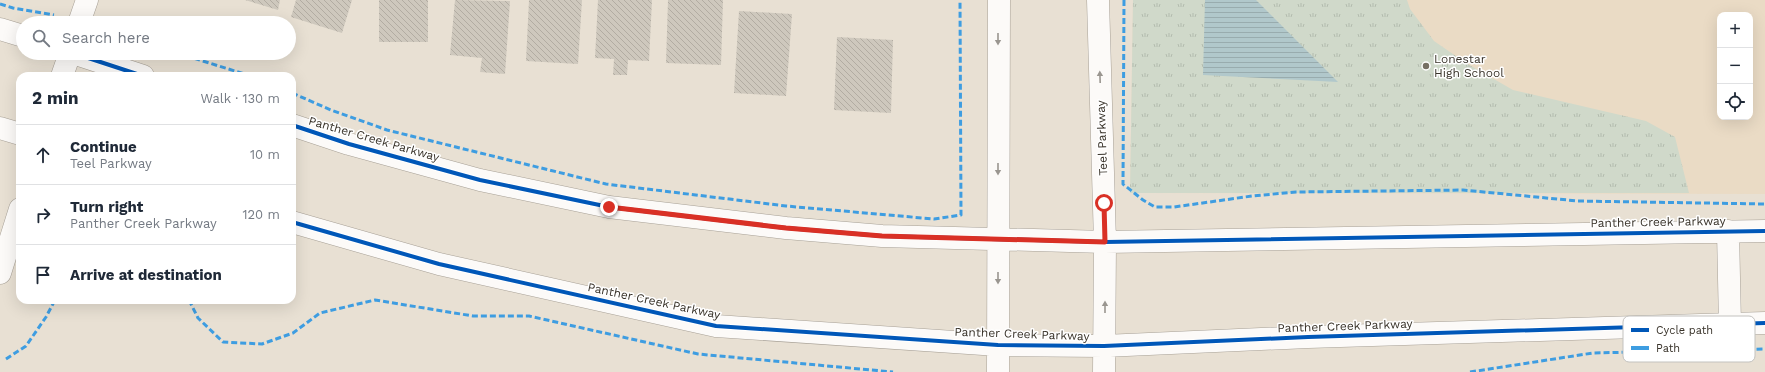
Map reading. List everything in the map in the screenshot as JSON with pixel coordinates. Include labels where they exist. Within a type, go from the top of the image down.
[{"type":"main road","points":[[81,16],[86,0]]},
{"type":"main road","points":[[998,0],[998,372]]},
{"type":"main road","name":"Teel Parkway","points":[[1098,0],[1105,242],[1104,372]]},
{"type":"main road","points":[[0,29],[16,34]]},
{"type":"main road","points":[[64,72],[68,60]]},
{"type":"main road","points":[[93,60],[130,72]]},
{"type":"main road","name":"Panther Creek Parkway","points":[[296,126],[349,144],[480,180],[609,207],[793,228],[889,236],[1105,242],[1765,231]]},
{"type":"main road","points":[[0,128],[16,133]]},
{"type":"main road","points":[[0,273],[16,222]]},
{"type":"main road","name":"Panther Creek Parkway","points":[[296,223],[438,264],[716,326],[998,345],[1104,346],[1316,337],[1623,327]]},
{"type":"main road","points":[[1728,231],[1730,316]]},
{"type":"shaded area","name":"Lonestar High School","points":[[1133,0],[1765,0],[1765,194],[1130,193]]},
{"type":"green space","name":"Lonestar High School","points":[[1133,0],[1407,0],[1410,9],[1434,41],[1466,63],[1513,90],[1646,121],[1675,137],[1689,193],[1130,193]]},
{"type":"water","points":[[1205,0],[1256,0],[1338,82],[1203,75]]},
{"type":"building","points":[[245,0],[280,0],[278,10]]},
{"type":"building","points":[[296,0],[352,0],[342,33],[296,19],[296,16],[291,16]]},
{"type":"building","points":[[379,0],[428,0],[428,42],[379,42]]},
{"type":"building","points":[[455,0],[510,1],[505,74],[480,72],[482,58],[450,55]]},
{"type":"building","points":[[529,0],[582,0],[578,64],[526,61]]},
{"type":"building","points":[[598,0],[652,0],[649,61],[628,60],[627,75],[613,75],[614,59],[595,58]]},
{"type":"building","points":[[668,0],[723,0],[721,65],[666,63]]},
{"type":"building","points":[[739,11],[792,14],[786,96],[734,93]]},
{"type":"building","points":[[837,37],[893,40],[891,113],[834,110]]},
{"type":"marked path","points":[[296,95],[331,110],[387,130],[606,184],[786,206],[934,219],[961,215],[960,0]]},
{"type":"marked path","points":[[1124,0],[1123,184],[1143,200],[1155,207],[1174,207],[1252,196],[1296,192],[1463,190],[1578,201],[1765,204]]},
{"type":"marked path","points":[[0,4],[13,8],[54,15]]},
{"type":"marked path","points":[[200,60],[238,72]]},
{"type":"marked path","points":[[191,304],[198,318],[223,342],[262,344],[293,333],[320,313],[375,300],[473,316],[529,316],[698,354],[893,372]]},
{"type":"marked path","points":[[6,359],[26,346],[46,317],[53,304]]},
{"type":"marked path","points":[[1755,349],[1765,349]]},
{"type":"marked path","points":[[1470,372],[1593,353],[1623,352]]},
{"type":"cycle path","points":[[94,60],[131,72]]},
{"type":"cycle path","points":[[296,126],[349,144],[480,180],[609,207],[786,228],[882,236],[1105,242],[1765,231]]},
{"type":"cycle path","points":[[296,223],[439,264],[716,326],[998,345],[1104,346],[1308,337],[1623,327]]},
{"type":"cycle path","points":[[1755,323],[1765,323]]},
{"type":"place","name":"Lonestar High School","points":[[1426,66]]},
{"type":"route","points":[[609,207],[786,228],[882,236],[1105,242],[1104,203]]}]
